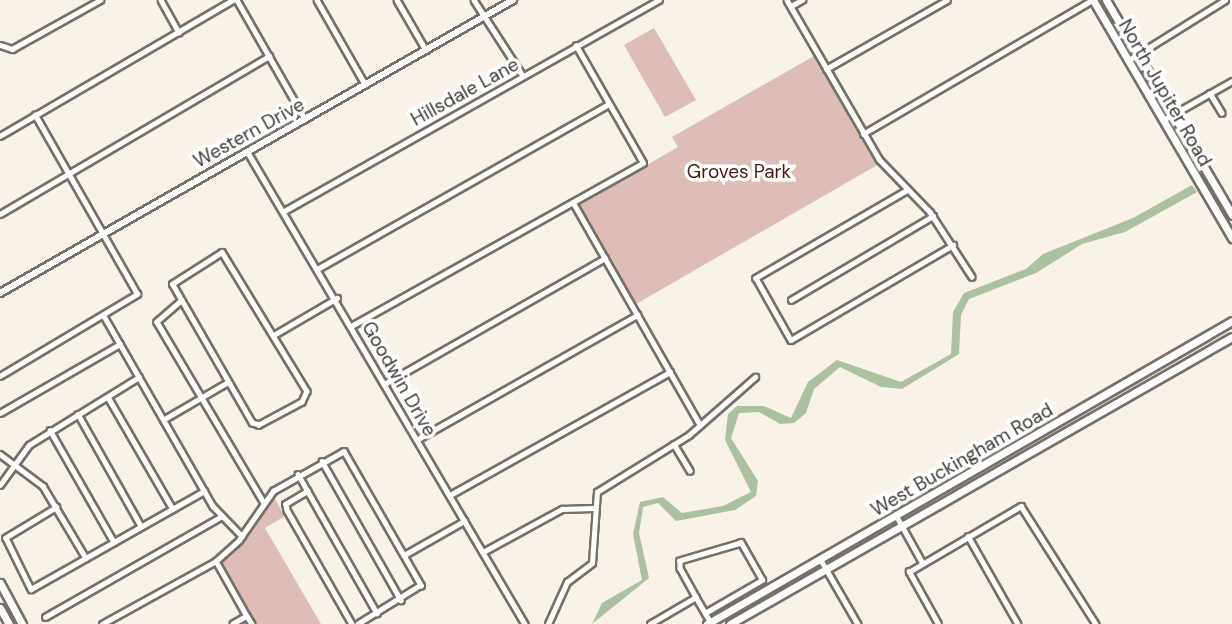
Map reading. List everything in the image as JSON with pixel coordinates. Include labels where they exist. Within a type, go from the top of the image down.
[{"type":"main road","name":"North Jupiter Road","points":[[1093,0],[1232,238]]},
{"type":"main road","name":"North Jupiter Road","points":[[1106,0],[1232,215]]},
{"type":"main road","points":[[1216,211],[1227,207]]},
{"type":"main road","name":"West Buckingham Road","points":[[710,623],[1232,321]]},
{"type":"main road","name":"West Buckingham Road","points":[[730,624],[1232,337]]},
{"type":"main road","points":[[1030,439],[1035,449]]},
{"type":"main road","points":[[978,468],[984,478]]},
{"type":"main road","points":[[0,583],[22,624]]},
{"type":"main road","points":[[0,608],[9,624]]},
{"type":"street","points":[[0,45],[12,50],[100,0]]},
{"type":"street","points":[[160,0],[179,32]]},
{"type":"street","points":[[0,136],[235,0],[306,120]]},
{"type":"street","points":[[317,0],[366,85]]},
{"type":"street","points":[[397,0],[426,50]]},
{"type":"street","points":[[474,0],[523,76]]},
{"type":"street","name":"Western Drive","points":[[0,293],[513,0]]},
{"type":"street","name":"Hillsdale Lane","points":[[286,210],[659,0]]},
{"type":"street","points":[[787,0],[863,134],[908,190],[933,216],[972,277]]},
{"type":"street","points":[[791,6],[802,0]]},
{"type":"street","points":[[826,69],[947,0]]},
{"type":"street","points":[[863,134],[1093,0]]},
{"type":"street","points":[[1128,61],[1224,0]]},
{"type":"street","points":[[352,325],[643,163],[576,46]]},
{"type":"street","points":[[0,214],[270,56]]},
{"type":"street","points":[[1163,120],[1232,81]]},
{"type":"street","points":[[1210,93],[1222,113]]},
{"type":"street","points":[[319,268],[610,104]]},
{"type":"street","points":[[0,376],[137,294],[35,115]]},
{"type":"street","name":"Goodwin Drive","points":[[247,150],[286,210],[525,624]]},
{"type":"street","points":[[908,190],[756,278],[792,340],[953,245]]},
{"type":"street","points":[[573,202],[700,425]]},
{"type":"street","points":[[791,300],[933,216]]},
{"type":"street","points":[[224,251],[307,391],[302,402],[254,425],[181,301],[173,281],[224,251]]},
{"type":"street","points":[[386,383],[605,258]]},
{"type":"street","points":[[274,335],[337,298]]},
{"type":"street","points":[[181,301],[159,313],[157,322],[200,399],[263,501]]},
{"type":"street","points":[[418,439],[637,315]]},
{"type":"street","points":[[104,316],[220,517],[242,536]]},
{"type":"street","points":[[0,413],[120,344]]},
{"type":"street","points":[[450,495],[670,372]]},
{"type":"street","points":[[0,485],[50,430],[139,377]]},
{"type":"street","points":[[548,624],[567,582],[592,563],[594,508],[603,485],[674,444],[755,377]]},
{"type":"street","points":[[163,420],[228,383]]},
{"type":"street","points":[[108,397],[173,509]]},
{"type":"street","points":[[78,414],[141,526]]},
{"type":"street","points":[[50,430],[114,542]]},
{"type":"street","points":[[674,444],[690,471]]},
{"type":"street","points":[[102,624],[216,561],[242,536],[263,501],[298,474],[321,461],[349,453],[421,585],[401,600],[358,624]]},
{"type":"street","points":[[0,454],[43,486],[86,558]]},
{"type":"street","points":[[321,461],[401,600]]},
{"type":"street","points":[[298,474],[377,613]]},
{"type":"street","points":[[57,507],[6,538],[31,589],[204,491]]},
{"type":"street","points":[[308,491],[286,504],[287,510],[352,624]]},
{"type":"street","points":[[938,624],[909,572],[968,536],[1026,506],[1096,624]]},
{"type":"street","points":[[483,552],[562,509],[594,508]]},
{"type":"street","points":[[896,515],[922,562]]},
{"type":"street","points":[[45,617],[220,517]]},
{"type":"street","points":[[406,555],[464,521]]},
{"type":"street","points":[[968,536],[1018,624]]},
{"type":"street","points":[[705,613],[762,580],[741,544],[679,565],[710,623]]},
{"type":"street","points":[[821,560],[858,624]]},
{"type":"street","points":[[216,561],[252,624]]},
{"type":"street","points":[[650,624],[696,597]]},
{"type":"street","points":[[233,624],[247,616]]},
{"type":"green space","points":[[654,28],[696,100],[665,117],[624,45]]},
{"type":"green space","name":"Groves Park","points":[[814,56],[879,164],[636,304],[578,205],[678,147],[672,137]]},
{"type":"green space","points":[[272,494],[285,516],[265,528],[321,624],[255,624],[221,564]]},
{"type":"shaded area","points":[[1192,185],[1197,192],[1125,232],[1082,244],[1036,273],[969,299],[961,315],[959,354],[902,389],[881,387],[840,367],[814,389],[806,413],[794,423],[780,424],[759,412],[739,413],[731,438],[758,481],[756,496],[735,510],[676,521],[658,503],[643,507],[639,533],[649,578],[592,624],[602,603],[642,580],[633,534],[640,502],[663,497],[682,513],[723,506],[751,492],[725,440],[728,414],[737,406],[764,406],[791,418],[808,382],[837,360],[901,382],[951,354],[953,312],[964,293],[1026,269],[1043,254],[1133,218]]}]
